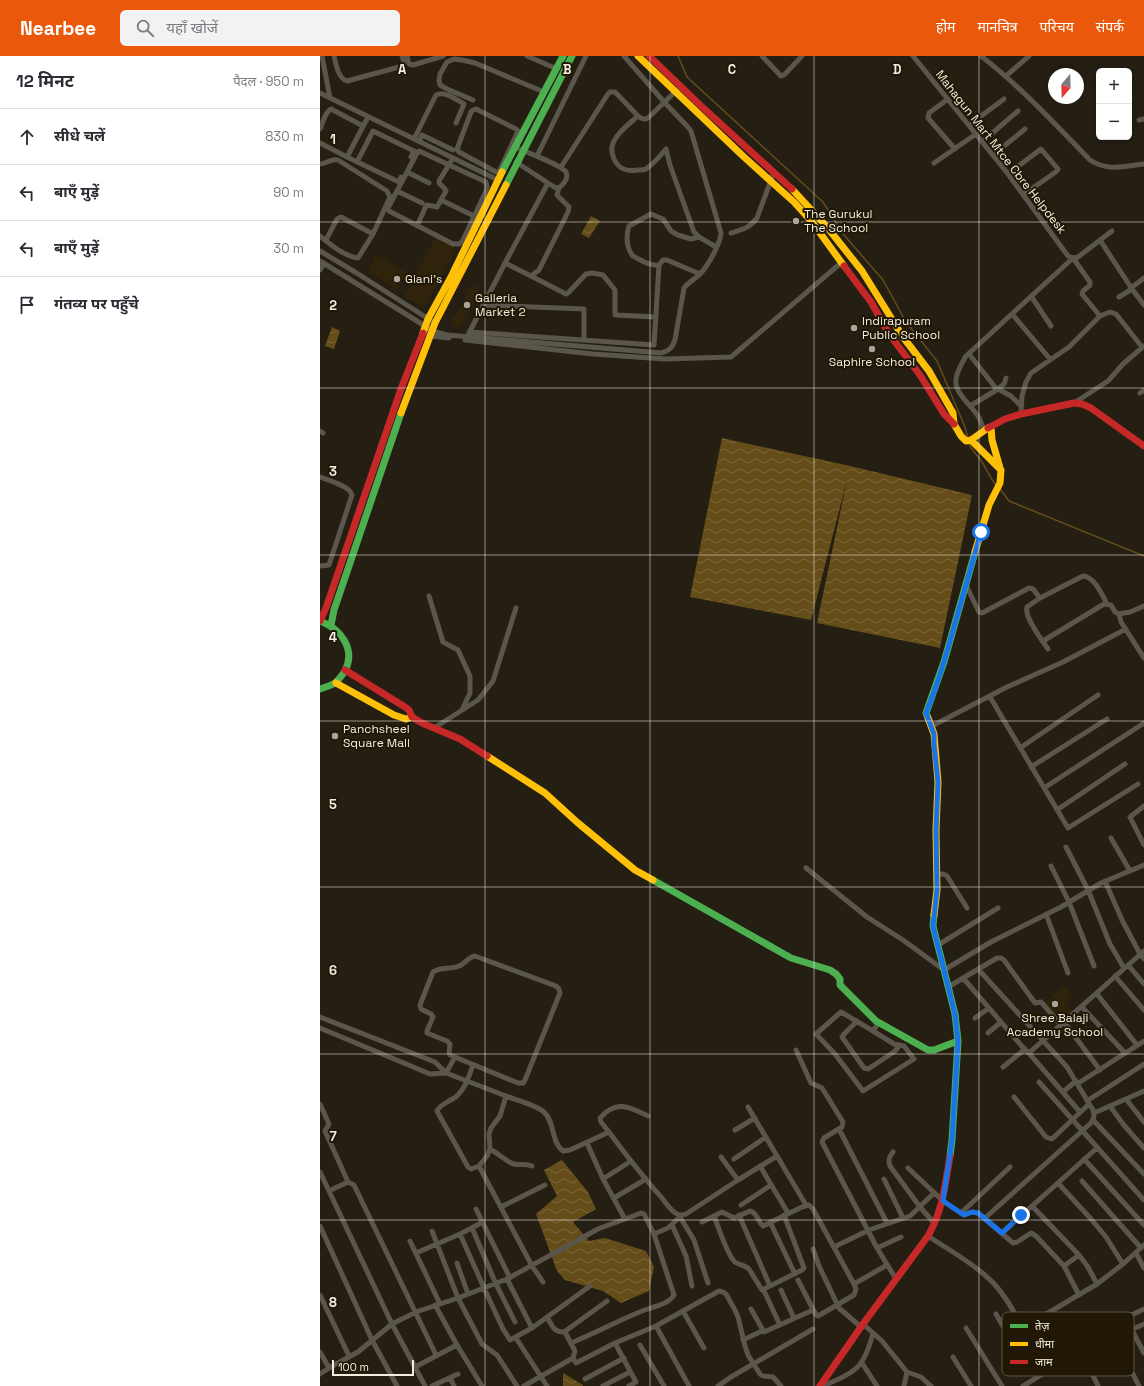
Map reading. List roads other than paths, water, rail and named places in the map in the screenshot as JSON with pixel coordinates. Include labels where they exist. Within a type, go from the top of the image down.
[{"type":"street","points":[[322,56],[330,98]]},
{"type":"street","points":[[334,56],[340,75],[347,81],[402,66],[404,62],[402,56]]},
{"type":"street","points":[[407,56],[409,64],[413,65],[443,56]]},
{"type":"street","points":[[527,56],[556,69]]},
{"type":"street","points":[[320,689],[336,683],[345,670],[348,661],[347,644],[343,637],[338,630],[331,625],[320,621],[326,608],[408,370],[428,319],[451,277],[476,217],[487,184],[486,182],[419,151],[388,208],[389,211],[456,245],[462,242],[476,217],[498,180],[514,146],[518,134],[516,128],[480,111],[473,110],[457,149],[464,155],[496,172],[499,172],[514,146],[544,92],[563,56]]},
{"type":"street","points":[[331,625],[334,610],[398,421],[435,323],[516,162],[572,56]]},
{"type":"street","points":[[537,156],[586,56]]},
{"type":"street","points":[[469,334],[661,353],[668,351],[672,347],[684,288],[688,282],[700,274],[710,261],[721,239],[720,228],[691,131],[624,56]]},
{"type":"street","points":[[638,56],[774,172],[806,202],[862,271],[899,331],[935,381],[953,413],[954,424]]},
{"type":"street","points":[[649,56],[678,89],[794,202],[812,222],[871,302],[889,334],[920,374],[944,414],[954,424],[961,436],[969,440],[1001,470]]},
{"type":"street","points":[[762,56],[781,76],[784,75],[802,56]]},
{"type":"street","name":"Mahagun Mart Mtce Cbre Helpdesk","points":[[913,56],[1008,174],[1068,256],[1073,258],[1090,282],[1090,286],[1083,291],[1082,294],[1100,316]]},
{"type":"street","points":[[981,56],[1006,76],[1094,163],[1109,167],[1144,164]]},
{"type":"street","points":[[1006,76],[1029,56]]},
{"type":"street","points":[[473,100],[440,85],[438,80],[440,74],[448,62],[454,59],[474,63],[544,92]]},
{"type":"street","points":[[561,167],[610,92],[615,92],[619,95],[642,119],[648,118],[678,89]]},
{"type":"street","points":[[320,93],[498,180]]},
{"type":"street","points":[[417,140],[436,95],[439,93],[445,94],[464,104],[456,123]]},
{"type":"street","points":[[948,99],[929,113],[928,118],[955,149]]},
{"type":"street","points":[[969,125],[1004,99]]},
{"type":"street","points":[[320,129],[326,113],[331,109],[363,126]]},
{"type":"street","points":[[982,142],[1018,111]]},
{"type":"street","points":[[347,157],[368,116]]},
{"type":"street","points":[[638,116],[620,134],[612,146],[612,153],[616,162],[619,167],[625,170],[631,171],[646,169],[666,149],[692,227],[699,237],[716,247]]},
{"type":"street","points":[[357,162],[377,121]]},
{"type":"street","points":[[993,155],[1025,130]]},
{"type":"street","points":[[320,143],[398,182],[414,151],[373,131]]},
{"type":"street","points":[[420,133],[454,150]]},
{"type":"street","points":[[934,163],[976,134]]},
{"type":"street","points":[[514,146],[561,167],[567,173],[567,177],[562,186],[559,188],[557,195],[569,207],[568,212],[539,270],[531,276]]},
{"type":"street","points":[[1008,174],[1041,149],[1058,169],[1023,195]]},
{"type":"street","points":[[461,162],[464,155]]},
{"type":"street","points":[[417,226],[426,206],[437,207],[442,200],[446,191],[439,181],[450,156]]},
{"type":"street","points":[[320,164],[336,159],[389,194],[388,201],[373,234],[358,258],[347,255],[320,236]]},
{"type":"street","points":[[516,162],[548,183],[559,188]]},
{"type":"street","points":[[407,172],[429,184]]},
{"type":"street","points":[[731,233],[742,230],[753,223],[757,218],[774,172]]},
{"type":"street","points":[[469,334],[505,262],[548,183]]},
{"type":"street","points":[[397,191],[422,203]]},
{"type":"street","points":[[442,200],[476,217]]},
{"type":"street","points":[[660,265],[656,266],[648,263],[634,257],[631,253],[626,239],[628,229],[632,223],[651,214],[663,219],[671,231],[678,235],[691,239],[699,237]]},
{"type":"street","points":[[326,240],[337,220],[341,217],[373,234]]},
{"type":"street","points":[[821,1386],[935,1224],[943,1201],[952,1140],[958,1041],[955,1014],[933,926],[937,890],[936,830],[938,782],[934,734],[926,713],[997,488],[1001,481],[1001,470],[992,440],[987,429],[960,392],[956,379],[962,363],[969,354],[1073,258],[1078,257],[1112,231]]},
{"type":"street","points":[[1100,240],[1144,305]]},
{"type":"street","points":[[320,251],[435,323]]},
{"type":"street","points":[[431,333],[447,335],[469,334],[584,340],[654,345],[660,265],[663,260],[667,260],[700,274]]},
{"type":"street","points":[[320,270],[322,262],[425,326],[431,333],[593,354],[665,359],[731,357],[842,262]]},
{"type":"street","points":[[505,262],[566,294],[586,274],[599,274],[606,278],[614,290],[615,315],[656,317]]},
{"type":"street","points":[[351,280],[355,272]]},
{"type":"street","points":[[1119,297],[1144,278]]},
{"type":"street","points":[[1031,296],[1051,326]]},
{"type":"street","points":[[484,305],[584,309],[584,340]]},
{"type":"street","points":[[1021,410],[1022,396],[1028,377],[1036,369],[1069,347],[1100,316],[1110,312],[1116,314],[1143,346],[1122,364],[1108,380],[1074,403]]},
{"type":"street","points":[[1012,314],[1050,360]]},
{"type":"street","points":[[969,354],[996,388],[1011,396],[1021,410]]},
{"type":"street","points":[[970,406],[1004,384],[1006,378]]},
{"type":"street","points":[[969,440],[1021,410],[1074,403],[1082,404],[1091,408],[1144,446]]},
{"type":"street","points":[[320,477],[347,488],[352,492],[352,499],[329,566],[320,566]]},
{"type":"street","points":[[359,509],[367,513]]},
{"type":"street","points":[[344,522],[354,525]]},
{"type":"street","points":[[1048,648],[1038,636],[1026,610],[1027,607],[1040,598],[1083,576],[1087,576],[1092,579],[1107,604],[1120,614],[1121,622],[1144,658]]},
{"type":"street","points":[[966,585],[979,612],[982,613],[1029,588],[1033,589],[1040,598]]},
{"type":"street","points":[[429,596],[443,642],[458,650],[470,676],[470,693],[462,711]]},
{"type":"street","points":[[1043,641],[1107,604]]},
{"type":"street","points":[[1120,614],[1130,612],[1144,606]]},
{"type":"street","points":[[434,728],[478,700],[493,681],[516,608]]},
{"type":"street","points":[[932,726],[1007,687],[1063,662],[1126,630]]},
{"type":"street","points":[[345,670],[405,706],[409,710],[412,717],[422,723],[460,739],[545,793],[578,823],[635,870],[791,958],[830,970],[840,979],[840,984],[852,998],[879,1022],[928,1050],[934,1050],[958,1041]]},
{"type":"street","points":[[336,683],[394,715],[406,719],[412,717]]},
{"type":"street","points":[[1020,748],[1098,696]]},
{"type":"street","points":[[990,697],[1068,828],[1138,784]]},
{"type":"street","points":[[1031,767],[1107,719]]},
{"type":"street","points":[[1044,788],[1144,723]]},
{"type":"street","points":[[1057,810],[1125,764]]},
{"type":"street","points":[[1144,806],[1130,817],[1144,845]]},
{"type":"street","points":[[1111,838],[1130,871]]},
{"type":"street","points":[[1066,847],[1088,890],[1110,944],[1126,966],[1144,984]]},
{"type":"street","points":[[944,970],[991,942],[1069,902],[1105,881],[1144,865]]},
{"type":"street","points":[[1052,866],[1069,902],[1094,966]]},
{"type":"street","points":[[806,868],[867,917],[903,940],[944,970]]},
{"type":"street","points":[[936,875],[944,874],[947,876],[967,908]]},
{"type":"street","points":[[1003,1067],[1026,1051],[1030,1052],[1097,994],[1126,966],[1143,955],[1122,920],[1105,881]]},
{"type":"street","points":[[938,945],[998,908]]},
{"type":"street","points":[[1046,914],[1068,973]]},
{"type":"street","points":[[475,956],[556,986],[559,989],[560,993],[525,1080],[522,1083],[518,1083],[455,1057],[449,1054],[450,1044],[427,1033],[433,1017],[431,1014],[420,1008],[433,972],[438,968],[458,967],[471,957],[475,956]]},
{"type":"street","points":[[948,987],[997,958],[1001,958],[1035,1003],[1041,1002],[1062,1024],[1100,1070]]},
{"type":"street","points":[[978,969],[1067,1067],[1094,1113],[1094,1120],[1144,1174]]},
{"type":"street","points":[[1116,976],[1144,1010]]},
{"type":"street","points":[[963,978],[1080,1112]]},
{"type":"street","points":[[1097,994],[1137,1045]]},
{"type":"street","points":[[1082,1006],[1125,1054]]},
{"type":"street","points":[[975,1018],[988,1008]]},
{"type":"street","points":[[841,1012],[857,1021],[894,1044],[904,1046],[914,1059],[863,1091],[835,1054],[816,1034],[841,1012]]},
{"type":"street","points":[[320,1017],[435,1062],[446,1073]]},
{"type":"street","points":[[857,1021],[842,1037],[864,1068],[868,1068],[894,1052],[900,1045]]},
{"type":"street","points":[[873,1031],[879,1022]]},
{"type":"street","points":[[988,1033],[1001,1022]]},
{"type":"street","points":[[320,1028],[430,1074],[446,1073],[544,1112],[549,1119],[558,1147],[563,1151],[566,1152],[609,1132]]},
{"type":"street","points":[[1063,1092],[1144,1041]]},
{"type":"street","points":[[796,1050],[812,1083],[822,1088],[843,1122],[842,1127],[824,1138],[822,1142],[877,1248],[896,1279]]},
{"type":"street","points":[[446,1073],[455,1057]]},
{"type":"street","points":[[1014,1097],[1049,1139],[1054,1138],[1088,1102],[1144,1064]]},
{"type":"street","points":[[473,1065],[468,1081],[462,1091],[456,1097],[440,1106],[437,1111],[468,1167],[472,1169],[480,1166],[487,1156],[490,1149],[489,1134],[491,1128],[500,1116],[506,1096]]},
{"type":"street","points":[[1039,1082],[1144,1200]]},
{"type":"street","points":[[1094,1113],[1144,1090]]},
{"type":"street","points":[[1126,1099],[1144,1122]]},
{"type":"street","points":[[320,1104],[329,1124],[326,1131],[348,1182],[354,1185],[436,1355]]},
{"type":"street","points":[[648,1116],[626,1106],[614,1108],[600,1118],[601,1122],[646,1180],[674,1212],[681,1216],[694,1240],[708,1283]]},
{"type":"street","points":[[1110,1106],[1123,1124],[1144,1148]]},
{"type":"street","points":[[748,1107],[806,1205]]},
{"type":"street","points":[[735,1130],[755,1118]]},
{"type":"street","points":[[985,1218],[1094,1120]]},
{"type":"street","points":[[839,1129],[887,1223]]},
{"type":"street","points":[[734,1159],[766,1137]]},
{"type":"street","points":[[587,1143],[603,1179],[625,1219]]},
{"type":"street","points":[[1002,1233],[1097,1148]]},
{"type":"street","points":[[490,1149],[511,1163],[516,1165],[529,1164],[532,1166]]},
{"type":"street","points":[[893,1152],[888,1161],[890,1166],[920,1207],[935,1224]]},
{"type":"street","points":[[654,1234],[662,1232],[681,1216],[777,1156]]},
{"type":"street","points":[[721,1157],[738,1180]]},
{"type":"street","points":[[1084,1159],[1144,1225]]},
{"type":"street","points":[[603,1179],[631,1161]]},
{"type":"street","points":[[480,1166],[532,1266],[543,1282]]},
{"type":"street","points":[[714,1216],[731,1258],[737,1264],[746,1266],[749,1269],[762,1290],[802,1270],[803,1265],[786,1214],[760,1166]]},
{"type":"street","points":[[961,1213],[1010,1167]]},
{"type":"street","points":[[908,1168],[943,1201],[961,1213],[967,1214],[975,1212],[985,1218],[1015,1243],[1028,1234],[1033,1234],[1064,1266],[1079,1294]]},
{"type":"street","points":[[320,1172],[392,1324],[425,1386]]},
{"type":"street","points":[[884,1179],[903,1218]]},
{"type":"street","points":[[614,1198],[646,1180]]},
{"type":"street","points":[[1049,1312],[1097,1284],[1143,1246],[1082,1181]]},
{"type":"street","points":[[333,1189],[348,1182]]},
{"type":"street","points":[[1058,1183],[1106,1237],[1123,1264]]},
{"type":"street","points":[[501,1207],[545,1185]]},
{"type":"street","points":[[741,1205],[771,1185]]},
{"type":"street","points":[[834,1247],[869,1230],[910,1216],[934,1193]]},
{"type":"street","points":[[702,1222],[722,1212],[726,1213],[732,1218],[753,1211],[761,1225],[764,1226],[786,1214],[806,1205],[810,1205],[854,1284],[856,1293],[818,1316],[813,1310],[798,1280]]},
{"type":"street","points":[[1032,1206],[1079,1254],[1097,1284]]},
{"type":"street","points":[[476,1208],[532,1328]]},
{"type":"street","points":[[320,1374],[358,1352],[392,1324],[416,1312],[496,1284],[532,1266],[598,1229],[641,1213],[644,1214],[654,1234],[674,1293],[673,1298],[571,1343]]},
{"type":"street","points":[[739,1216],[770,1286]]},
{"type":"street","points":[[416,1253],[460,1234],[483,1222]]},
{"type":"street","points":[[770,1222],[794,1274]]},
{"type":"street","points":[[672,1225],[686,1256],[692,1286]]},
{"type":"street","points":[[320,1226],[372,1340],[397,1386]]},
{"type":"street","points":[[472,1228],[496,1284],[515,1322]]},
{"type":"street","points":[[432,1231],[458,1298],[482,1344],[497,1355],[518,1386]]},
{"type":"street","points":[[460,1234],[509,1339],[512,1340],[532,1328],[590,1286]]},
{"type":"street","points":[[928,1236],[987,1276],[1000,1291],[1014,1312]]},
{"type":"street","points":[[877,1248],[901,1238]]},
{"type":"street","points":[[410,1241],[457,1345],[482,1386]]},
{"type":"street","points":[[813,1249],[819,1266],[839,1308],[882,1341],[907,1372],[921,1377],[931,1386]]},
{"type":"street","points":[[1136,1253],[1144,1267]]},
{"type":"street","points":[[1064,1266],[1079,1254]]},
{"type":"street","points":[[457,1263],[468,1294]]},
{"type":"street","points":[[854,1284],[887,1265]]},
{"type":"street","points":[[781,1290],[794,1318]]},
{"type":"street","points":[[573,1358],[576,1363],[615,1343],[656,1326],[719,1291],[723,1292],[738,1317],[748,1355],[760,1374],[763,1376],[773,1376],[781,1386]]},
{"type":"street","points":[[765,1293],[780,1325]]},
{"type":"street","points":[[320,1294],[349,1356]]},
{"type":"street","points":[[546,1317],[555,1330],[564,1332],[608,1300]]},
{"type":"street","points":[[751,1309],[762,1331]]},
{"type":"street","points":[[1134,1314],[1144,1309]]},
{"type":"street","points":[[743,1340],[762,1331],[766,1332],[813,1310]]},
{"type":"street","points":[[683,1311],[704,1348]]},
{"type":"street","points":[[996,1314],[1002,1324]]},
{"type":"street","points":[[1134,1329],[1144,1324]]},
{"type":"street","points":[[656,1326],[689,1386]]},
{"type":"street","points":[[966,1328],[1002,1386]]},
{"type":"street","points":[[718,1386],[753,1363],[813,1329]]},
{"type":"street","points":[[524,1386],[573,1358],[575,1351],[564,1332]]},
{"type":"street","points":[[821,1386],[856,1370],[862,1363],[870,1347],[873,1333]]},
{"type":"street","points":[[1134,1334],[1144,1353]]},
{"type":"street","points":[[516,1338],[547,1386]]},
{"type":"street","points":[[615,1343],[636,1382],[629,1386]]},
{"type":"street","points":[[415,1367],[457,1345]]},
{"type":"street","points":[[640,1345],[663,1386]]},
{"type":"street","points":[[320,1352],[329,1368]]},
{"type":"street","points":[[953,1357],[971,1386]]},
{"type":"street","points":[[585,1379],[624,1358]]},
{"type":"street","points":[[862,1363],[875,1385]]},
{"type":"street","points":[[603,1386],[630,1372]]},
{"type":"street","points":[[904,1386],[907,1372]]},
{"type":"street","points":[[432,1386],[458,1374]]},
{"type":"street","points":[[1023,1386],[1040,1376]]},
{"type":"street","points":[[1094,1376],[1098,1386]]},
{"type":"street","points":[[1134,1376],[1139,1386]]},
{"type":"street","points":[[450,1378],[454,1386]]},
{"type":"water","points":[[591,216],[600,221],[589,238],[581,234]]},
{"type":"water","points":[[332,327],[340,331],[334,349],[325,346]]},
{"type":"water","points":[[722,438],[972,495],[940,648],[817,623],[847,480],[811,620],[690,597]]},
{"type":"water","points":[[562,1160],[588,1192],[596,1209],[573,1222],[589,1241],[605,1238],[646,1251],[654,1267],[649,1291],[621,1303],[603,1291],[565,1280],[557,1271],[536,1214],[557,1196],[544,1170]]},
{"type":"water","points":[[563,1373],[583,1385],[583,1386],[563,1386]]},
{"type":"waterway","points":[[678,56],[687,77],[823,202],[844,235],[883,280],[906,322],[937,361],[965,427],[968,439]]},
{"type":"waterway","points":[[969,443],[996,485]]},
{"type":"waterway","points":[[1000,489],[1009,501],[1144,556]]},
{"type":"place","name":"The Gurukul The School","points":[[796,221]]},
{"type":"place","name":"Giani's","points":[[397,279]]},
{"type":"place","name":"Galleria Market 2","points":[[467,305]]},
{"type":"place","name":"Indirapuram Public School","points":[[854,328]]},
{"type":"place","name":"Saphire School","points":[[872,349]]},
{"type":"place","name":"Panchsheel Square Mall","points":[[335,736]]},
{"type":"place","name":"Shree Balaji Academy School","points":[[1055,1004]]}]
